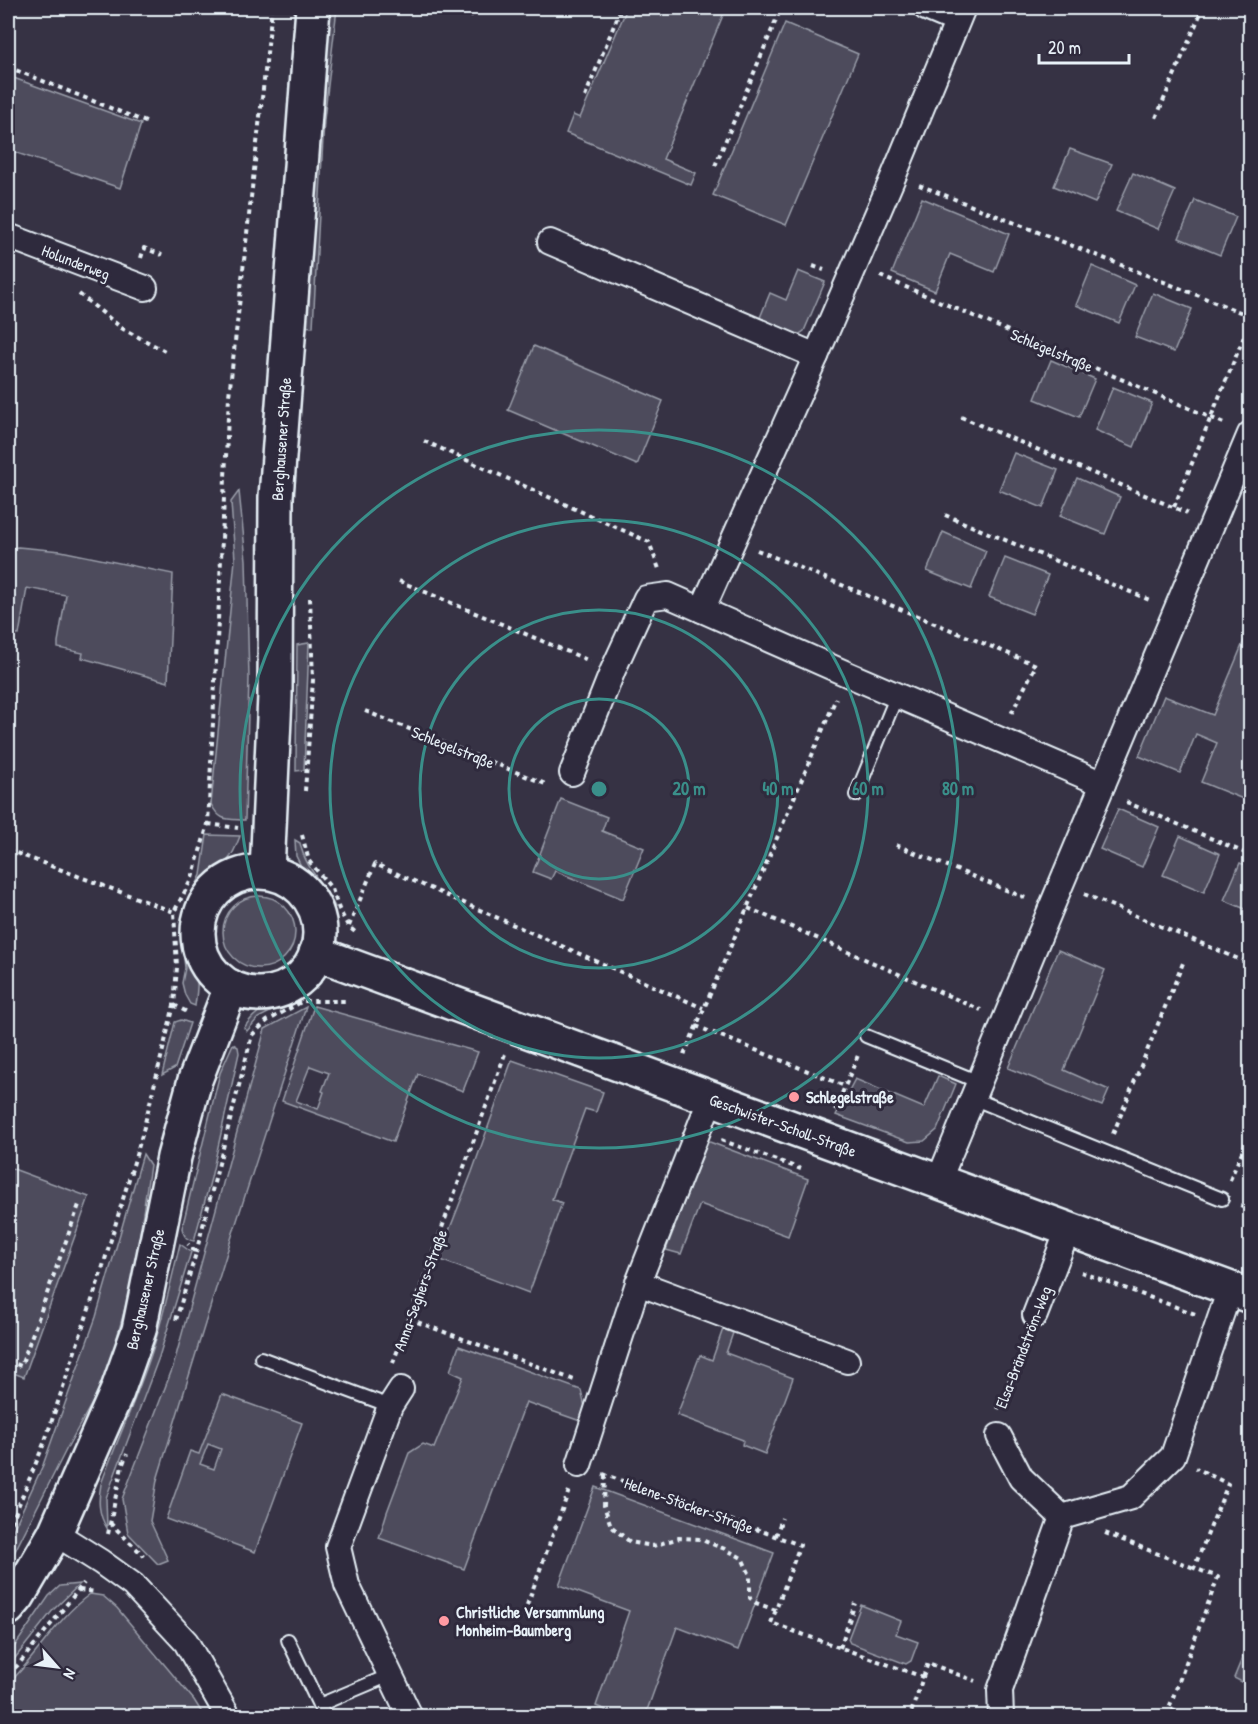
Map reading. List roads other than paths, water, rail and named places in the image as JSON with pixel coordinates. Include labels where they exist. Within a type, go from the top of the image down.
[{"type":"street","name":"Berghausener Straße","points":[[267,872],[275,696],[276,497],[313,8]]},
{"type":"street","points":[[702,610],[816,356],[960,14],[926,8]]},
{"type":"street","name":"Holunderweg","points":[[8,236],[145,288]]},
{"type":"street","points":[[550,242],[816,356]]},
{"type":"street","points":[[938,1182],[1250,434]]},
{"type":"street","points":[[573,773],[613,670],[646,598],[668,595],[1000,738],[1102,787]]},
{"type":"street","points":[[248,872],[267,872],[284,877],[299,886],[311,901],[318,917],[320,935],[316,953],[306,971],[291,985],[272,992],[251,993],[231,987],[216,976],[204,961],[198,943],[198,924],[204,906],[214,890],[230,879],[248,872]]},
{"type":"street","name":"Geschwister-Scholl-Straße","points":[[316,953],[1240,1292]]},
{"type":"street","name":"Berghausener Straße","points":[[8,1608],[18,1596],[55,1533],[117,1392],[139,1330],[174,1157],[195,1080],[231,987]]},
{"type":"street","points":[[579,1465],[638,1283],[711,1098]]},
{"type":"street","name":"Elsa-Brändström-Weg","points":[[1035,1315],[1068,1230]]},
{"type":"street","points":[[638,1283],[847,1361]]},
{"type":"street","points":[[1062,1517],[1131,1497],[1173,1456],[1218,1323],[1240,1292]]},
{"type":"street","points":[[396,1397],[338,1547],[347,1585],[410,1716]]},
{"type":"street","points":[[999,1436],[1021,1478],[1062,1517]]},
{"type":"street","points":[[1001,1716],[1000,1690],[1062,1517]]},
{"type":"street","points":[[55,1533],[133,1585],[186,1642],[228,1716]]},
{"type":"lane","points":[[856,795],[897,695]]},
{"type":"lane","points":[[866,1036],[1106,1151],[1222,1199]]},
{"type":"lane","points":[[261,1358],[396,1397]]},
{"type":"lane","points":[[288,1640],[325,1716]]},
{"type":"lane","points":[[319,1704],[390,1675]]},
{"type":"place","name":"Schlegelstraße","points":[[794,1097]]},
{"type":"place","name":"Christliche Versammlung Monheim-Baumberg","points":[[444,1621]]}]
